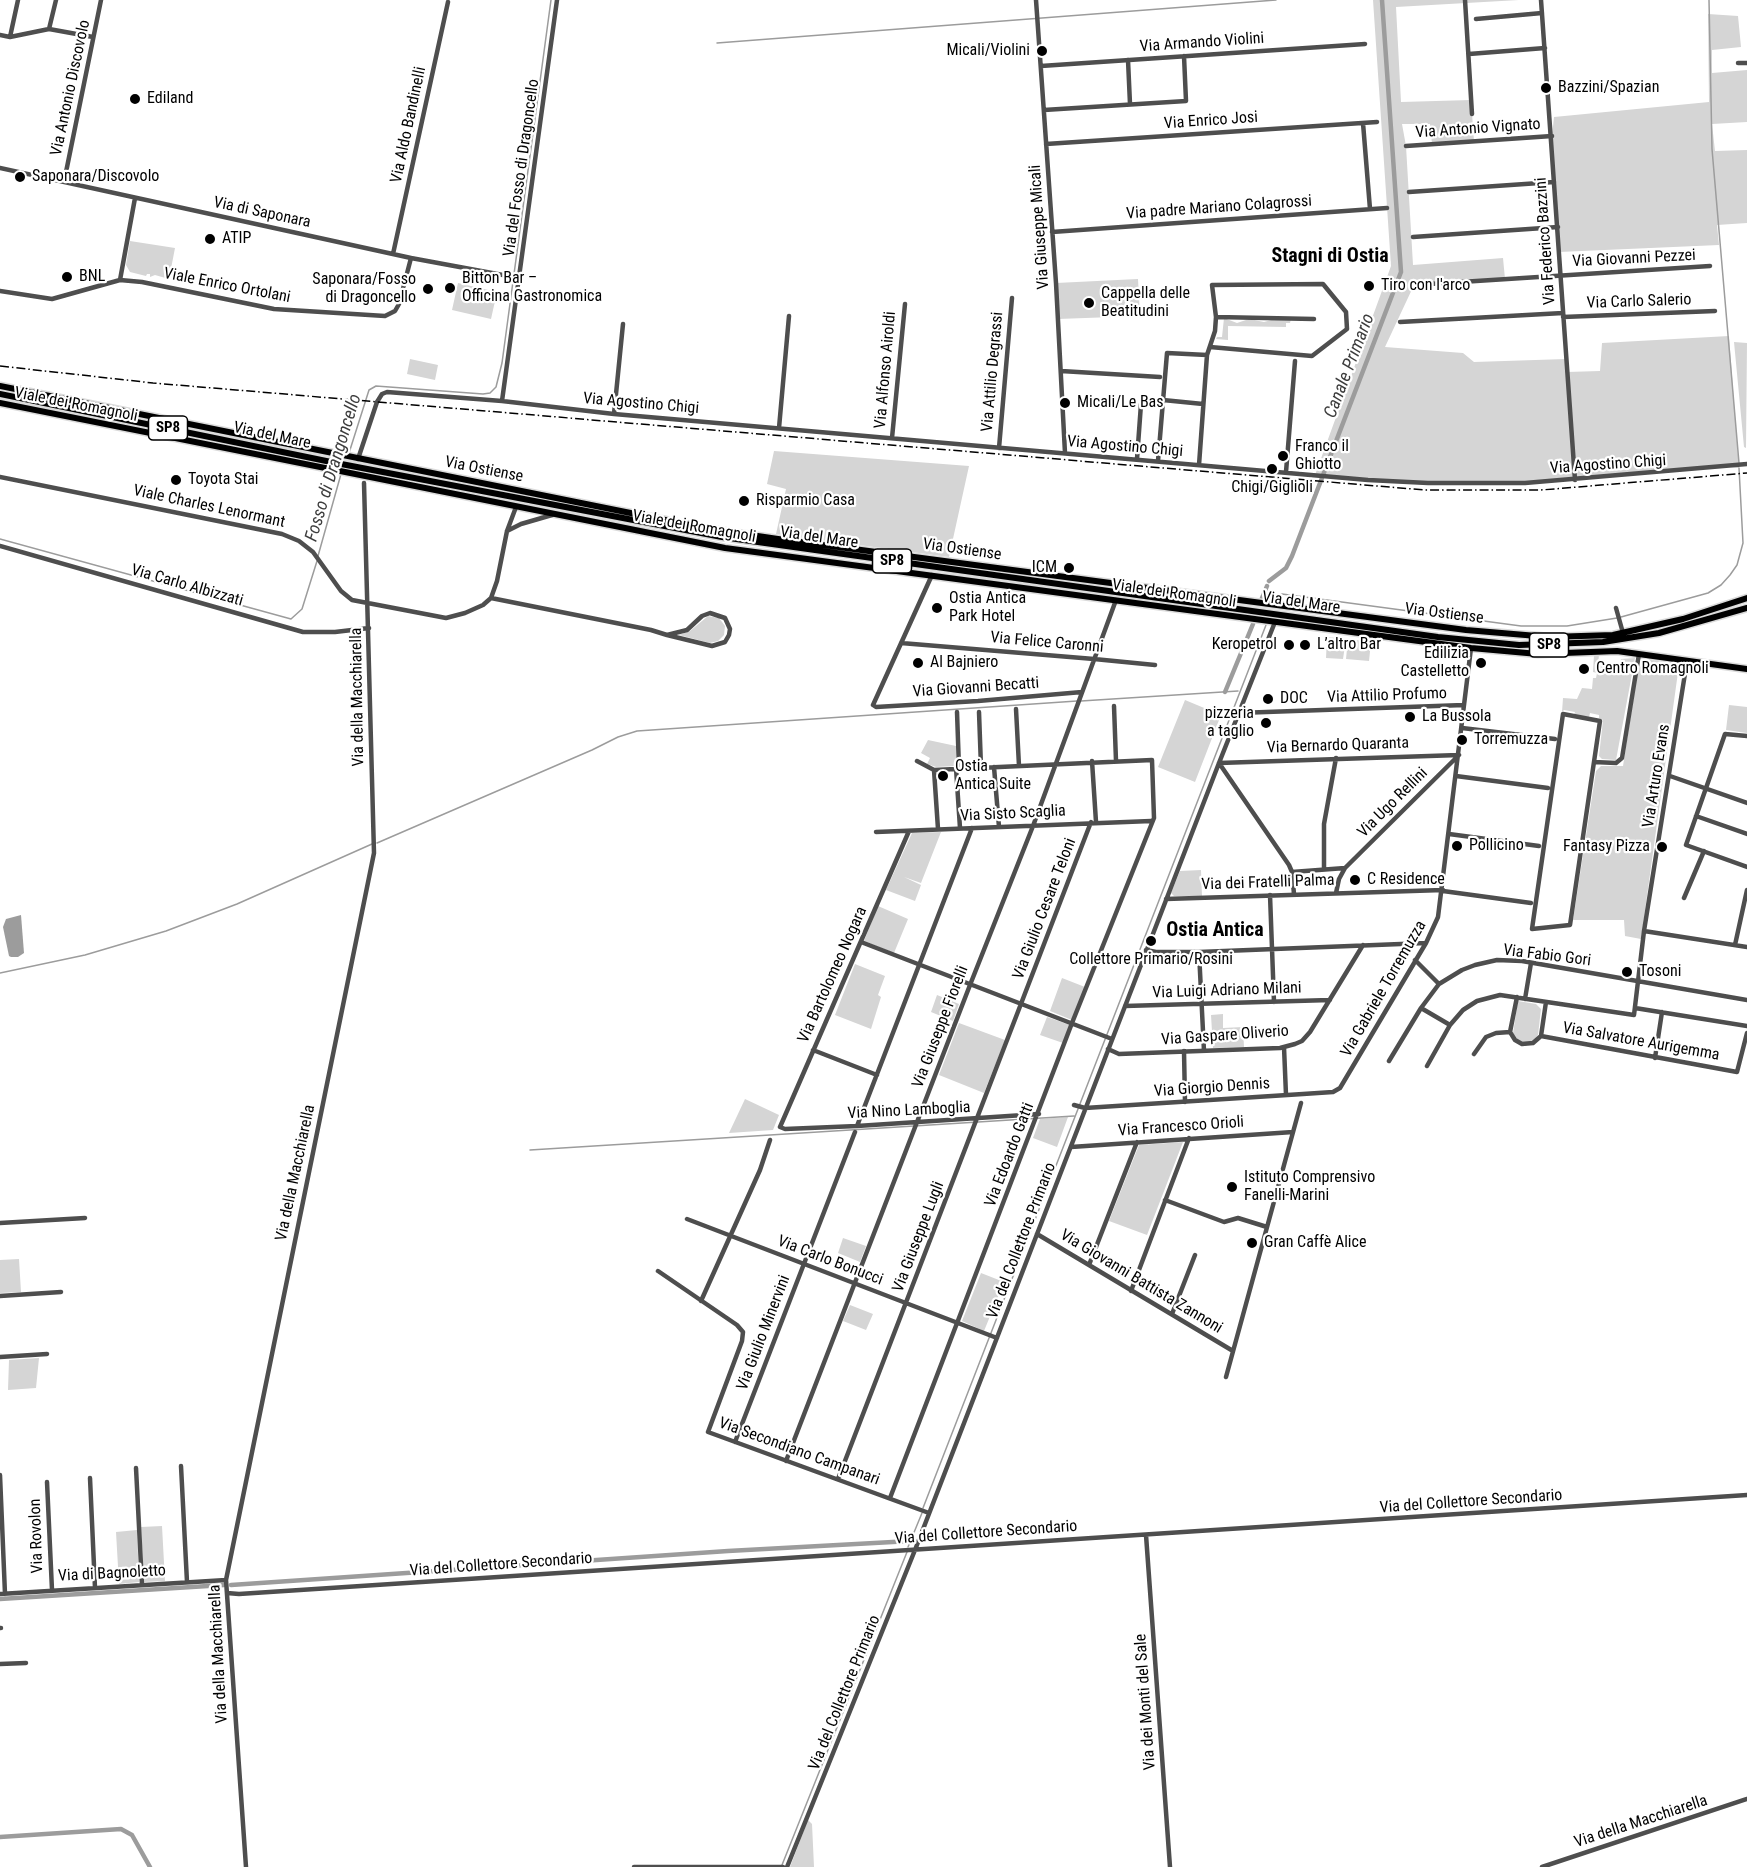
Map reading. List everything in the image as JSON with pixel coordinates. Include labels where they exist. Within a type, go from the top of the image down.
[{"type":"main road","name":"Via Ostiense","points":[[0,386],[358,459],[778,540],[1481,632],[1549,637],[1623,633],[1683,619],[1747,598]]},
{"type":"main road","name":"Via del Mare","points":[[0,394],[336,463],[745,541],[1490,643],[1552,645],[1616,641],[1711,620],[1747,608]]},
{"type":"main road","name":"Viale dei Romagnoli","points":[[0,403],[715,546],[1471,648],[1530,654],[1607,651],[1747,669]]},
{"type":"street","points":[[10,38],[18,0]]},
{"type":"street","points":[[50,30],[56,0]]},
{"type":"street","name":"Via Antonio Discovolo","points":[[64,182],[101,0]]},
{"type":"street","name":"Via del Fosso di Dragoncello","points":[[502,401],[557,0]]},
{"type":"street","name":"Via Giuseppe Micali","points":[[1036,0],[1065,453]]},
{"type":"street","points":[[1465,0],[1472,114]]},
{"type":"street","name":"Via Federico Bazzini","points":[[1541,0],[1575,480]]},
{"type":"street","name":"Via Aldo Bandinelli","points":[[393,254],[448,2]]},
{"type":"street","points":[[1476,19],[1542,13]]},
{"type":"street","points":[[0,35],[10,38],[50,30],[93,37]]},
{"type":"street","name":"Via Armando Violini","points":[[1041,66],[1365,44]]},
{"type":"street","points":[[1469,54],[1545,48]]},
{"type":"street","points":[[1044,110],[1186,101],[1184,56]]},
{"type":"street","points":[[1128,60],[1130,104]]},
{"type":"street","points":[[1738,63],[1747,63]]},
{"type":"street","name":"Via Enrico Josi","points":[[1046,144],[1377,122]]},
{"type":"street","points":[[1363,123],[1370,209]]},
{"type":"street","name":"Via Antonio Vignato","points":[[1406,146],[1552,136]]},
{"type":"street","name":"Via di Saponara","points":[[0,168],[411,258],[518,278]]},
{"type":"street","points":[[1409,192],[1554,182]]},
{"type":"street","points":[[120,280],[135,198]]},
{"type":"street","name":"Via padre Mariano Colagrossi","points":[[1052,232],[1387,208]]},
{"type":"street","points":[[1413,237],[1558,227]]},
{"type":"street","name":"Viale Enrico Ortolani","points":[[0,291],[52,299],[120,280],[142,282],[274,309],[385,316],[395,310],[399,303],[411,258]]},
{"type":"street","name":"Via Giovanni Pezzei","points":[[1414,285],[1710,266]]},
{"type":"street","points":[[1199,465],[1207,356],[1216,317],[1212,285],[1323,284],[1346,312],[1347,329],[1312,356],[1210,347]]},
{"type":"street","name":"Via Attilio Degrassi","points":[[999,448],[1012,298]]},
{"type":"street","name":"Via Alfonso Airoldi","points":[[892,438],[905,304]]},
{"type":"street","name":"Via Carlo Salerio","points":[[1401,322],[1715,311]]},
{"type":"street","points":[[779,428],[789,315]]},
{"type":"street","points":[[1216,317],[1314,319]]},
{"type":"street","points":[[614,414],[623,324]]},
{"type":"street","points":[[1158,461],[1167,353],[1207,356]]},
{"type":"street","points":[[1286,472],[1295,361]]},
{"type":"street","points":[[1061,370],[1160,377]]},
{"type":"street","points":[[358,459],[376,405],[383,393],[502,401]]},
{"type":"street","points":[[1163,400],[1203,404]]},
{"type":"street","name":"Via Agostino Chigi","points":[[502,401],[614,414],[1428,483],[1525,483],[1746,465]]},
{"type":"street","points":[[1137,459],[1141,404]]},
{"type":"street","name":"Viale Charles Lenormant","points":[[0,477],[275,532],[294,539],[311,550],[345,596],[353,601],[448,618],[483,605],[491,598]]},
{"type":"street","name":"Via della Macchiarella","points":[[246,1867],[226,1580],[374,853],[364,483]]},
{"type":"street","points":[[516,507],[507,531],[498,581],[491,598],[643,628],[667,635],[718,646],[728,639],[730,629],[725,618],[710,613],[702,616],[687,630],[667,635]]},
{"type":"street","points":[[507,531],[521,524],[554,514]]},
{"type":"street","name":"Via Carlo Albizzati","points":[[0,546],[303,632],[335,632],[369,628]]},
{"type":"street","points":[[901,644],[932,575]]},
{"type":"street","name":"Via Giuseppe Fiorelli","points":[[786,1461],[1033,826],[1116,600]]},
{"type":"street","points":[[1617,611],[1623,633]]},
{"type":"street","name":"Via del Collettore Primario","points":[[788,1867],[998,1338],[1146,950],[1275,622]]},
{"type":"street","name":"Via Felice Caronni","points":[[901,644],[1155,665]]},
{"type":"street","name":"Via Giovanni Becatti","points":[[901,644],[873,705],[876,707],[1081,695]]},
{"type":"street","name":"Via Gabriele Torremuzza","points":[[1340,1088],[1426,943],[1438,917],[1471,648]]},
{"type":"street","points":[[1594,762],[1616,763],[1622,758],[1639,654]]},
{"type":"street","name":"Via Arturo Evans","points":[[1546,1002],[1634,1015],[1644,930],[1687,661]]},
{"type":"street","name":"Via Attilio Profumo","points":[[1238,713],[1464,705]]},
{"type":"street","points":[[917,761],[934,770],[1116,761],[1114,706]]},
{"type":"street","points":[[1016,709],[1019,766]]},
{"type":"street","points":[[957,712],[960,828]]},
{"type":"street","points":[[979,712],[981,767]]},
{"type":"street","points":[[1563,714],[1600,720],[1594,762],[1570,925],[1532,929],[1563,714]]},
{"type":"street","points":[[1462,728],[1555,739]]},
{"type":"street","points":[[1747,736],[1725,734],[1686,845],[1747,867]]},
{"type":"street","name":"Via Bernardo Quaranta","points":[[1219,763],[1459,755]]},
{"type":"street","name":"Via Ugo Rellini","points":[[1345,868],[1459,755]]},
{"type":"street","points":[[1324,869],[1324,824],[1336,758]]},
{"type":"street","name":"Via Edoardo Gatti","points":[[890,1498],[1072,1023],[1154,818],[1152,760],[1116,761]]},
{"type":"street","points":[[1092,761],[1094,822]]},
{"type":"street","points":[[1219,763],[1289,865],[1294,894]]},
{"type":"street","points":[[994,767],[999,827]]},
{"type":"street","points":[[934,770],[938,829]]},
{"type":"street","points":[[1456,776],[1548,788]]},
{"type":"street","points":[[1670,776],[1747,802]]},
{"type":"street","points":[[1696,816],[1747,834]]},
{"type":"street","name":"Via Sisto Scaglia","points":[[876,832],[1151,821]]},
{"type":"street","name":"Via Giulio Cesare Teloni","points":[[1021,1004],[1094,822]]},
{"type":"street","points":[[857,1126],[972,828]]},
{"type":"street","name":"Via Bartolomeo Nogara","points":[[780,1128],[781,1120],[909,831]]},
{"type":"street","points":[[1449,834],[1539,846]]},
{"type":"street","points":[[1684,898],[1704,851]]},
{"type":"street","points":[[1292,872],[1345,868]]},
{"type":"street","points":[[1336,893],[1339,879],[1345,868]]},
{"type":"street","name":"Via dei Fratelli Palma","points":[[1166,899],[1443,890],[1531,903]]},
{"type":"street","points":[[1735,945],[1747,890]]},
{"type":"street","points":[[1270,895],[1274,1002]]},
{"type":"street","points":[[1644,930],[1747,947]]},
{"type":"street","points":[[861,942],[1112,1039]]},
{"type":"street","points":[[1146,950],[1199,952],[1426,943]]},
{"type":"street","name":"Via Gaspare Oliverio","points":[[1108,1049],[1118,1054],[1284,1047],[1298,1043],[1306,1037],[1363,945]]},
{"type":"street","points":[[1199,952],[1204,1051]]},
{"type":"street","points":[[1415,960],[1439,984]]},
{"type":"street","name":"Via Fabio Gori","points":[[1389,1061],[1421,1008],[1439,984],[1448,977],[1475,965],[1497,960],[1531,963],[1747,1000]]},
{"type":"street","points":[[1525,999],[1531,963]]},
{"type":"street","points":[[1427,1066],[1450,1025],[1464,1010],[1477,1001],[1500,995],[1546,1002],[1540,1036]]},
{"type":"street","points":[[1474,1054],[1486,1037],[1496,1033],[1510,1032],[1517,998]]},
{"type":"street","name":"Via Luigi Adriano Milani","points":[[1125,1006],[1329,1000]]},
{"type":"street","name":"Via Giuseppe Lugli","points":[[838,1479],[1021,1004]]},
{"type":"street","points":[[1421,1008],[1450,1025]]},
{"type":"street","points":[[1635,1008],[1747,1026]]},
{"type":"street","points":[[1654,1058],[1662,1012]]},
{"type":"street","name":"Via Salvatore Aurigemma","points":[[1510,1032],[1515,1040],[1522,1044],[1533,1042],[1540,1036],[1737,1072],[1747,1033]]},
{"type":"street","points":[[1284,1047],[1286,1095]]},
{"type":"street","points":[[813,1050],[877,1075]]},
{"type":"street","points":[[1184,1051],[1185,1101]]},
{"type":"street","name":"Via Giorgio Dennis","points":[[1074,1105],[1085,1108],[1333,1092],[1340,1088]]},
{"type":"street","points":[[1226,1377],[1301,1103]]},
{"type":"street","name":"Via Nino Lamboglia","points":[[780,1128],[917,1123],[1039,1114]]},
{"type":"street","name":"Via Giulio Minervini","points":[[735,1442],[855,1132]]},
{"type":"street","name":"Via Francesco Orioli","points":[[1071,1147],[1293,1132]]},
{"type":"street","points":[[1131,1291],[1189,1138]]},
{"type":"street","points":[[658,1271],[701,1301],[760,1170],[770,1140]]},
{"type":"street","points":[[1089,1265],[1137,1142]]},
{"type":"street","points":[[1165,1200],[1224,1222],[1238,1218],[1267,1227]]},
{"type":"street","points":[[0,1223],[85,1218]]},
{"type":"street","name":"Via Carlo Bonucci","points":[[687,1219],[998,1338]]},
{"type":"street","name":"Via Giovanni Battista Zannoni","points":[[1037,1234],[1233,1351]]},
{"type":"street","points":[[1172,1314],[1195,1255]]},
{"type":"street","points":[[0,1296],[61,1292]]},
{"type":"street","name":"Via Secondiano Campanari","points":[[701,1301],[737,1325],[743,1332],[708,1430],[710,1433],[929,1513]]},
{"type":"street","points":[[0,1357],[47,1354]]},
{"type":"street","points":[[181,1466],[187,1582]]},
{"type":"street","points":[[136,1468],[142,1585]]},
{"type":"street","points":[[0,1475],[2,1594]]},
{"type":"street","points":[[90,1478],[96,1588]]},
{"type":"street","name":"Via Rovolon","points":[[47,1482],[51,1590]]},
{"type":"street","name":"Via del Collettore Secondario","points":[[227,1593],[1747,1495]]},
{"type":"street","name":"Via dei Monti del Sale","points":[[1146,1535],[1170,1867]]},
{"type":"street","name":"Via di Bagnoletto","points":[[2,1594],[226,1580]]},
{"type":"street","points":[[0,1664],[26,1663]]},
{"type":"street","name":"Via della Macchiarella","points":[[1542,1867],[1747,1799]]},
{"type":"street","points":[[634,1867],[781,1866]]},
{"type":"shaded area","points":[[1373,0],[1519,0],[1396,7],[1401,102],[1471,100],[1474,141],[1432,144],[1430,124],[1402,124],[1406,146],[1413,265],[1503,258],[1505,279],[1414,285],[1385,347],[1463,353],[1474,362],[1566,359],[1567,372],[1600,371],[1602,343],[1729,336],[1739,468],[1525,483],[1428,483],[1315,475],[1391,266]]},
{"type":"shaded area","points":[[1708,14],[1738,16],[1741,47],[1712,50],[1712,73],[1747,70],[1747,122],[1712,124],[1715,151],[1747,150],[1747,223],[1717,225],[1719,245],[1559,252],[1552,136],[1554,117],[1709,102]]},
{"type":"shaded area","points":[[130,241],[175,248],[169,279],[130,272],[126,265]]},
{"type":"shaded area","points":[[1138,279],[1140,316],[1058,319],[1056,283]]},
{"type":"shaded area","points":[[458,283],[497,292],[491,319],[452,310]]},
{"type":"shaded area","points":[[1224,318],[1237,323],[1249,319],[1264,322],[1291,319],[1290,323],[1286,323],[1286,327],[1228,326],[1228,340],[1216,339],[1222,337]]},
{"type":"shaded area","points":[[1734,342],[1747,343],[1746,448],[1744,447]]},
{"type":"shaded area","points":[[410,359],[438,365],[435,380],[407,374]]},
{"type":"shaded area","points":[[774,451],[969,466],[949,557],[776,534],[786,489],[767,484]]},
{"type":"shaded area","points":[[708,616],[719,618],[725,626],[724,635],[718,641],[710,643],[679,635],[690,631]]},
{"type":"shaded area","points":[[1327,637],[1346,639],[1343,659],[1326,658]]},
{"type":"shaded area","points":[[1348,639],[1371,642],[1369,661],[1346,659]]},
{"type":"shaded area","points":[[1594,655],[1599,655],[1598,664],[1619,668],[1621,659],[1635,658],[1616,760],[1602,759],[1599,756],[1603,720],[1599,718],[1599,715],[1590,713],[1589,717],[1574,715],[1575,712],[1564,710],[1562,712],[1563,698],[1577,699],[1582,688],[1592,689],[1593,678],[1596,678],[1597,673],[1593,672]]},
{"type":"shaded area","points":[[1648,659],[1679,665],[1641,939],[1625,936],[1624,920],[1573,920],[1596,771],[1601,766],[1623,766],[1638,669]]},
{"type":"shaded area","points":[[1185,700],[1221,715],[1195,782],[1158,767]]},
{"type":"shaded area","points":[[1729,705],[1747,707],[1747,733],[1726,730]]},
{"type":"shaded area","points":[[928,740],[956,746],[956,766],[936,767],[927,764],[930,758],[921,753]]},
{"type":"shaded area","points":[[941,832],[921,883],[904,877],[921,885],[915,901],[886,890],[912,833]]},
{"type":"shaded area","points":[[1201,870],[1202,896],[1174,896],[1171,893],[1180,871]]},
{"type":"shaded area","points":[[878,906],[908,919],[894,953],[864,941]]},
{"type":"shaded area","points":[[21,915],[24,953],[18,957],[11,957],[3,927],[6,919]]},
{"type":"shaded area","points":[[855,964],[885,976],[878,995],[881,997],[871,1029],[835,1015]]},
{"type":"shaded area","points":[[1062,978],[1085,987],[1072,1020],[1050,1011]]},
{"type":"shaded area","points":[[937,995],[959,1004],[953,1021],[931,1012]]},
{"type":"shaded area","points":[[1518,1001],[1536,1004],[1541,1009],[1538,1035],[1533,1041],[1522,1043],[1513,1033]]},
{"type":"shaded area","points":[[1223,1014],[1223,1028],[1243,1027],[1244,1047],[1213,1048],[1211,1015]]},
{"type":"shaded area","points":[[1047,1017],[1070,1025],[1063,1043],[1040,1035]]},
{"type":"shaded area","points":[[959,1023],[1005,1040],[984,1093],[939,1075]]},
{"type":"shaded area","points":[[745,1099],[779,1115],[773,1130],[729,1133]]},
{"type":"shaded area","points":[[1068,1117],[1057,1147],[1033,1138],[1040,1119]]},
{"type":"shaded area","points":[[1183,1142],[1147,1235],[1109,1221],[1139,1145]]},
{"type":"shaded area","points":[[843,1238],[866,1246],[860,1262],[838,1253]]},
{"type":"shaded area","points":[[19,1259],[21,1292],[0,1293],[0,1260]]},
{"type":"shaded area","points":[[981,1273],[1004,1282],[984,1331],[962,1321]]},
{"type":"shaded area","points":[[850,1305],[873,1314],[866,1330],[843,1321]]},
{"type":"shaded area","points":[[39,1358],[36,1388],[8,1390],[9,1360]]},
{"type":"shaded area","points":[[162,1526],[165,1581],[144,1582],[141,1527]]},
{"type":"shaded area","points":[[137,1530],[139,1582],[119,1584],[116,1532]]},
{"type":"shaded area","points":[[808,1820],[812,1824],[814,1867],[790,1867]]},
{"type":"waterway","name":"Fosso di Drangoncello","points":[[349,453],[369,390],[376,386],[483,394],[490,393],[496,387],[502,363],[551,0]]},
{"type":"waterway","points":[[717,43],[1276,0]]},
{"type":"waterway","name":"Canale Primario","points":[[1269,581],[1286,568],[1292,556],[1401,272],[1382,0]]},
{"type":"waterway","points":[[1709,0],[1712,149],[1739,463]]},
{"type":"waterway","points":[[1621,617],[1708,593],[1721,585],[1730,575],[1737,565],[1743,543],[1739,468]]},
{"type":"waterway","name":"Fosso di Drangoncello","points":[[318,556],[341,474]]},
{"type":"waterway","name":"Fosso di Drangoncello","points":[[0,539],[291,619],[302,609],[317,561]]},
{"type":"waterway","name":"Canale Primario","points":[[1262,598],[1267,586]]},
{"type":"waterway","points":[[1274,601],[1282,594],[1521,626],[1567,626],[1617,618]]},
{"type":"waterway","name":"Canale Primario","points":[[1225,692],[1253,624]]},
{"type":"waterway","points":[[923,1508],[1266,625]]},
{"type":"waterway","points":[[1081,701],[1238,691]]},
{"type":"waterway","points":[[377,843],[618,737],[637,731],[1077,701]]},
{"type":"waterway","points":[[0,973],[85,955],[166,931],[237,904],[372,844]]},
{"type":"waterway","points":[[530,1150],[1074,1116]]},
{"type":"waterway","points":[[908,1547],[922,1513]]},
{"type":"waterway","points":[[231,1585],[728,1551],[911,1541]]},
{"type":"waterway","points":[[782,1865],[907,1552]]},
{"type":"waterway","points":[[0,1599],[224,1585]]},
{"type":"waterway","points":[[0,1837],[121,1829],[132,1835],[150,1867]]},
{"type":"railway","points":[[0,366],[153,383],[1425,490],[1541,490],[1747,473]]},
{"type":"place","name":"Micali/Violini","points":[[1042,51]]},
{"type":"place","name":"Bazzini/Spazian","points":[[1546,88]]},
{"type":"place","name":"Ediland","points":[[135,99]]},
{"type":"place","name":"Saponara/Discovolo","points":[[20,177]]},
{"type":"place","name":"ATIP","points":[[210,239]]},
{"type":"place","name":"BNL","points":[[67,277]]},
{"type":"place","name":"Tiro con l'arco","points":[[1369,286]]},
{"type":"place","name":"Bitton Bar – Officina Gastronomica","points":[[450,288]]},
{"type":"place","name":"Saponara/Fosso di Dragoncello","points":[[428,289]]},
{"type":"place","name":"Cappella delle Beatitudini","points":[[1089,303]]},
{"type":"place","name":"Micali/Le Bas","points":[[1065,403]]},
{"type":"place","name":"Franco il Ghiotto","points":[[1283,456]]},
{"type":"place","name":"Chigi/Giglioli","points":[[1272,469]]},
{"type":"place","name":"Toyota Stai","points":[[176,480]]},
{"type":"place","name":"Risparmio Casa","points":[[744,501]]},
{"type":"place","name":"ICM","points":[[1069,568]]},
{"type":"place","name":"Ostia Antica Park Hotel","points":[[937,608]]},
{"type":"place","name":"Keropetrol","points":[[1289,645]]},
{"type":"place","name":"L’altro Bar","points":[[1305,645]]},
{"type":"place","name":"Al Bajniero","points":[[918,663]]},
{"type":"place","name":"Edilizia Castelletto","points":[[1481,663]]},
{"type":"place","name":"Centro Romagnoli","points":[[1584,669]]},
{"type":"place","name":"DOC","points":[[1268,699]]},
{"type":"place","name":"La Bussola","points":[[1410,717]]},
{"type":"place","name":"pizzeria a taglio","points":[[1266,723]]},
{"type":"place","name":"Torremuzza","points":[[1462,740]]},
{"type":"place","name":"Ostia Antica Suite","points":[[943,776]]},
{"type":"place","name":"Pollicino","points":[[1457,846]]},
{"type":"place","name":"Fantasy Pizza","points":[[1662,847]]},
{"type":"place","name":"C Residence","points":[[1355,880]]},
{"type":"place","name":"Collettore Primario/Rosini","points":[[1151,941]]},
{"type":"place","name":"Tosoni","points":[[1627,972]]},
{"type":"place","name":"Istituto Comprensivo Fanelli-Marini","points":[[1232,1187]]},
{"type":"place","name":"Gran Caffè Alice","points":[[1252,1243]]},
{"type":"district","name":"Stagni di Ostia","points":[[1330,257]]},
{"type":"district","name":"Ostia Antica","points":[[1215,931]]}]
